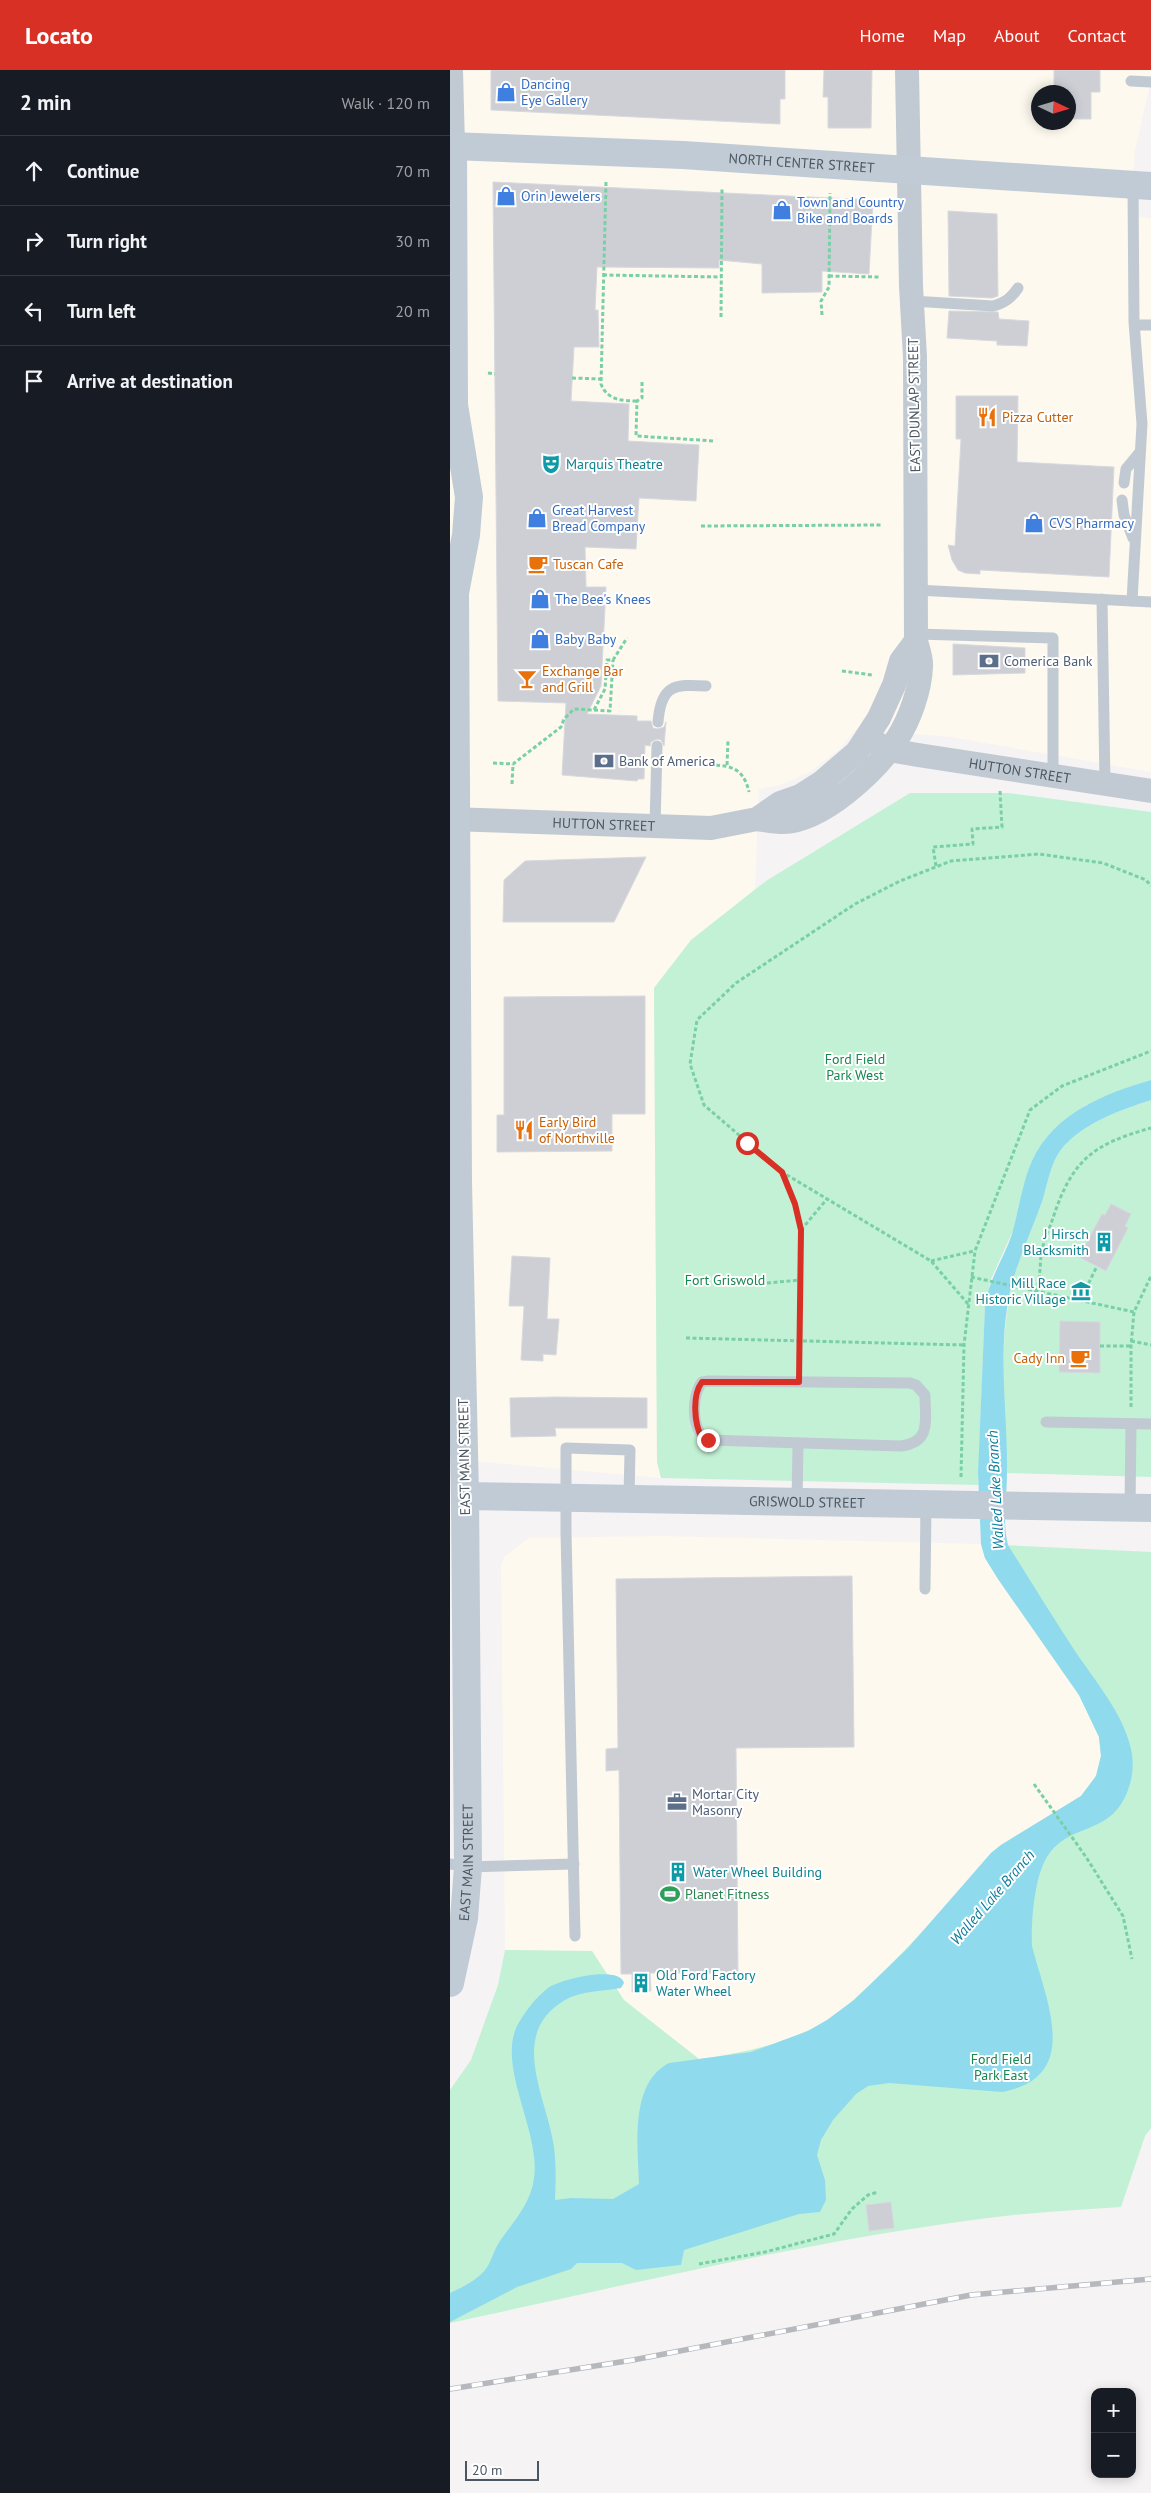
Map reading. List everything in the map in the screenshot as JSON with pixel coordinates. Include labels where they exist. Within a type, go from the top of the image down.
[{"type":"street","points":[[451,70],[452,146]]},
{"type":"street","name":"EAST DUNLAP STREET","points":[[889,750],[905,724],[922,666],[917,637],[914,356],[907,70]]},
{"type":"street","name":"NORTH CENTER STREET","points":[[452,146],[683,155],[1142,186]]},
{"type":"street","name":"EAST MAIN STREET","points":[[452,146],[452,414],[469,497],[466,535],[453,583],[453,1014],[458,1496],[459,1865],[464,1918],[452,1968]]},
{"type":"street","points":[[867,738],[890,696],[901,661],[917,637]]},
{"type":"street","name":"HUTTON STREET","points":[[757,819],[780,803],[800,796],[822,782],[847,762],[867,738],[889,750],[1151,791]]},
{"type":"street","name":"HUTTON STREET","points":[[454,819],[711,828],[757,819],[784,822],[812,814],[826,807],[850,790],[889,750]]},
{"type":"street","name":"GRISWOLD STREET","points":[[458,1496],[1140,1508]]},
{"type":"lane","points":[[1131,81],[1151,82]]},
{"type":"lane","points":[[1132,600],[1144,448],[1135,325],[1142,186]]},
{"type":"lane","points":[[912,301],[993,306],[1002,304],[1012,297],[1018,288]]},
{"type":"lane","points":[[1135,325],[1151,325]]},
{"type":"lane","points":[[1124,483],[1126,469],[1144,448]]},
{"type":"lane","points":[[1122,500],[1124,515],[1135,544]]},
{"type":"lane","points":[[916,590],[1151,602]]},
{"type":"lane","points":[[1102,599],[1106,784]]},
{"type":"lane","points":[[917,637],[1053,638],[1053,776]]},
{"type":"lane","points":[[658,722],[664,696],[668,690],[682,685],[706,686]]},
{"type":"lane","points":[[655,827],[657,746]]},
{"type":"lane","points":[[702,1382],[799,1382],[916,1385],[925,1396],[924,1434],[920,1440],[911,1445],[717,1442],[702,1438],[696,1423],[696,1393],[702,1382]]},
{"type":"lane","points":[[1046,1422],[1151,1424]]},
{"type":"lane","points":[[1131,1424],[1140,1508]]},
{"type":"lane","points":[[797,1502],[798,1444]]},
{"type":"lane","points":[[575,1936],[565,1498],[566,1448],[630,1450],[629,1499]]},
{"type":"lane","points":[[925,1589],[926,1504]]},
{"type":"lane","points":[[459,1865],[574,1864]]},
{"type":"path","points":[[606,182],[601,379],[607,395],[637,402],[642,398],[642,382]]},
{"type":"path","points":[[721,317],[722,188]]},
{"type":"path","points":[[822,315],[821,301],[829,286],[830,193]]},
{"type":"path","points":[[603,275],[721,276]]},
{"type":"path","points":[[829,276],[879,277]]},
{"type":"path","points":[[488,374],[495,374]]},
{"type":"path","points":[[572,378],[601,379]]},
{"type":"path","points":[[637,402],[636,436],[714,441]]},
{"type":"path","points":[[701,526],[884,525]]},
{"type":"path","points":[[493,763],[513,764],[561,727],[564,719],[574,709],[610,711],[613,660],[627,638]]},
{"type":"path","points":[[594,710],[605,689],[607,660],[613,660]]},
{"type":"path","points":[[842,671],[874,676]]},
{"type":"path","points":[[728,741],[728,765]]},
{"type":"path","points":[[512,784],[513,764]]},
{"type":"path","points":[[703,764],[728,765],[746,780],[749,792]]},
{"type":"path","points":[[936,866],[933,847],[973,844],[972,829],[1002,827],[1000,790]]},
{"type":"path","points":[[968,1304],[931,1261],[782,1172],[704,1105],[690,1064],[697,1020],[736,984],[855,904],[900,880],[950,861],[1040,854],[1103,864],[1146,880],[1151,886]]},
{"type":"path","points":[[961,1477],[964,1345],[975,1251],[1030,1110],[1062,1086],[1151,1051]]},
{"type":"path","points":[[1036,1292],[1040,1279],[1042,1254],[1059,1202],[1074,1172],[1087,1156],[1103,1144],[1151,1128]]},
{"type":"path","points":[[782,1172],[795,1204],[801,1230],[799,1382]]},
{"type":"path","points":[[801,1230],[827,1199]]},
{"type":"path","points":[[931,1261],[975,1251]]},
{"type":"path","points":[[1080,1301],[1097,1266]]},
{"type":"path","points":[[1131,1424],[1131,1343],[1134,1312],[1151,1276]]},
{"type":"path","points":[[971,1277],[1024,1290],[1134,1312]]},
{"type":"path","points":[[767,1283],[800,1280]]},
{"type":"path","points":[[686,1338],[964,1345]]},
{"type":"path","points":[[1100,1346],[1131,1343],[1151,1345]]},
{"type":"path","points":[[1034,1784],[1086,1857],[1123,1916],[1132,1959]]},
{"type":"path","points":[[699,2264],[765,2252],[834,2234],[852,2209],[868,2195],[878,2192]]},
{"type":"shaded area","points":[[450,70],[1151,70],[1151,80],[1135,151],[1130,216],[1151,218],[1151,772],[951,737],[856,729],[840,749],[811,771],[781,785],[759,789],[755,889],[691,940],[654,988],[657,1462],[661,1478],[450,1459]]},
{"type":"shaded area","points":[[659,1536],[981,1544],[985,1558],[998,1579],[1079,1695],[1099,1737],[1101,1756],[1096,1776],[1081,1796],[1001,1845],[908,1948],[854,2000],[808,2031],[751,2052],[699,2059],[624,2000],[592,1951],[505,1950],[501,1567],[504,1557],[529,1538]]},
{"type":"green space","name":"Ford Field Park West","points":[[910,793],[1008,793],[1151,812],[1151,1080],[1084,1106],[1011,1235],[991,1279],[985,1305],[978,1485],[661,1478],[657,1462],[654,988],[691,940],[766,881]]},
{"type":"green space","name":"Mill Race Historic Village","points":[[1151,1100],[1151,1477],[1007,1473],[1003,1376],[1008,1303],[1019,1260],[1042,1202],[1053,1165],[1064,1146],[1083,1130],[1104,1118]]},
{"type":"green space","name":"Ford Field Park East","points":[[981,1544],[1151,1552],[1151,2128],[1145,2136],[1121,2207],[996,2217],[859,2238],[654,2278],[450,2323],[450,2090],[471,2060],[498,1985],[505,1950],[592,1951],[624,2000],[699,2059],[732,2054],[780,2042],[826,2021],[847,2006],[907,1947],[991,1853],[1081,1796],[1096,1776],[1101,1756],[1099,1737],[1079,1695],[998,1579],[985,1558]]},
{"type":"water","name":"Walled Lake Branch","points":[[1151,1080],[1151,1100],[1104,1118],[1083,1130],[1064,1146],[1056,1158],[1042,1202],[1014,1276],[1005,1323],[1004,1366],[1007,1473],[1005,1518],[1008,1545],[1066,1638],[1115,1710],[1127,1736],[1132,1759],[1130,1785],[1121,1805],[1102,1822],[1058,1844],[1049,1854],[1040,1873],[1034,1898],[1032,1946],[1045,1990],[1053,2034],[1051,2054],[1043,2071],[1027,2084],[1002,2092],[889,2083],[868,2086],[856,2094],[833,2120],[821,2140],[817,2155],[825,2180],[826,2200],[820,2212],[799,2214],[684,2250],[681,2265],[636,2270],[622,2263],[577,2263],[571,2269],[517,2287],[450,2322],[450,2293],[472,2282],[486,2269],[498,2244],[526,2204],[532,2187],[534,2160],[515,2080],[512,2042],[520,2021],[531,2005],[548,1988],[564,1981],[601,1974],[620,1978],[624,1983],[621,1988],[585,1993],[565,2000],[548,2014],[538,2030],[534,2048],[535,2068],[554,2147],[555,2200],[571,2198],[613,2199],[639,2184],[639,2118],[647,2085],[656,2072],[669,2063],[751,2052],[808,2031],[827,2020],[854,2000],[908,1948],[991,1853],[1081,1796],[1096,1776],[1101,1756],[1099,1737],[1079,1695],[998,1579],[985,1558],[981,1544],[978,1473],[985,1305],[993,1277],[1012,1234],[1029,1169],[1042,1144],[1053,1130],[1082,1108],[1098,1099]]},
{"type":"building","points":[[491,70],[785,70],[785,99],[780,99],[780,124],[491,110]]},
{"type":"building","points":[[824,70],[872,70],[871,128],[828,128],[828,97],[823,97]]},
{"type":"building","points":[[1054,70],[1100,70],[1100,92],[1091,92],[1091,119],[1076,119],[1076,85],[1054,85]]},
{"type":"building","points":[[493,182],[873,200],[869,274],[822,271],[822,292],[762,293],[762,264],[719,260],[719,268],[597,267],[595,310],[598,310],[599,347],[574,347],[571,401],[629,404],[628,441],[699,445],[696,501],[639,498],[636,549],[585,547],[586,587],[606,587],[601,686],[587,714],[637,716],[637,721],[651,721],[653,728],[658,729],[664,727],[666,722],[664,746],[661,740],[657,739],[651,742],[650,746],[645,745],[644,779],[638,779],[637,781],[562,775],[566,703],[498,701]]},
{"type":"building","points":[[948,211],[997,214],[998,296],[992,298],[949,296]]},
{"type":"building","points":[[949,311],[998,312],[999,319],[1029,321],[1027,346],[997,345],[997,341],[947,338]]},
{"type":"building","name":"CVS Pharmacy","points":[[956,396],[1018,396],[1017,462],[1114,467],[1109,577],[980,570],[980,574],[965,573],[958,570],[952,560],[948,545],[955,546],[961,439],[956,439]]},
{"type":"building","name":"Comerica Bank","points":[[953,644],[1025,648],[1025,673],[953,675]]},
{"type":"building","points":[[646,857],[614,922],[503,922],[504,880],[525,861]]},
{"type":"building","points":[[645,996],[645,1114],[612,1114],[612,1151],[497,1152],[497,1115],[504,1115],[504,997]]},
{"type":"building","name":"J Hirsch Blacksmith","points":[[1111,1204],[1131,1214],[1125,1226],[1128,1228],[1106,1271],[1079,1257],[1102,1214],[1105,1215]]},
{"type":"building","points":[[512,1256],[550,1258],[547,1319],[559,1319],[556,1355],[543,1354],[543,1361],[521,1360],[524,1306],[509,1306]]},
{"type":"building","name":"Cady Inn","points":[[1060,1321],[1100,1322],[1100,1373],[1059,1372]]},
{"type":"building","points":[[510,1398],[647,1398],[647,1428],[555,1428],[556,1436],[511,1437]]},
{"type":"building","name":"Water Wheel Building","points":[[852,1576],[854,1747],[736,1748],[738,1973],[650,1973],[651,1991],[632,1992],[632,1974],[621,1974],[619,1770],[606,1771],[606,1749],[618,1748],[616,1579]]},
{"type":"building","points":[[891,2202],[894,2228],[869,2231],[866,2205]]},
{"type":"railway","points":[[450,2389],[633,2360],[971,2295],[1151,2279]]},
{"type":"place","name":"Dancing Eye Gallery","points":[[506,92]]},
{"type":"place","name":"Orin Jewelers","points":[[506,196]]},
{"type":"place","name":"Town and Country Bike and Boards","points":[[782,210]]},
{"type":"place","name":"Pizza Cutter","points":[[987,417]]},
{"type":"place","name":"Marquis Theatre","points":[[551,464]]},
{"type":"place","name":"Great Harvest Bread Company","points":[[537,518]]},
{"type":"place","name":"CVS Pharmacy","points":[[1034,523]]},
{"type":"place","name":"Tuscan Cafe","points":[[538,564]]},
{"type":"place","name":"The Bee's Knees","points":[[540,599]]},
{"type":"place","name":"Baby Baby","points":[[540,639]]},
{"type":"place","name":"Comerica Bank","points":[[989,661]]},
{"type":"place","name":"Exchange Bar and Grill","points":[[527,679]]},
{"type":"place","name":"Bank of America","points":[[604,761]]},
{"type":"place","name":"Early Bird of Northville","points":[[524,1130]]},
{"type":"place","name":"J Hirsch Blacksmith","points":[[1104,1242]]},
{"type":"place","name":"Mill Race Historic Village","points":[[1081,1291]]},
{"type":"place","name":"Cady Inn","points":[[1080,1358]]},
{"type":"place","name":"Mortar City Masonry","points":[[677,1802]]},
{"type":"place","name":"Water Wheel Building","points":[[678,1872]]},
{"type":"place","name":"Planet Fitness","points":[[670,1894]]},
{"type":"place","name":"Old Ford Factory Water Wheel","points":[[641,1983]]},
{"type":"route","points":[[708,1440],[702,1438],[696,1423],[696,1393],[702,1382],[799,1382],[801,1230],[795,1204],[782,1172],[747,1143]]},
{"type":"park label","name":"Fort Griswold","points":[[725,1280]]}]
